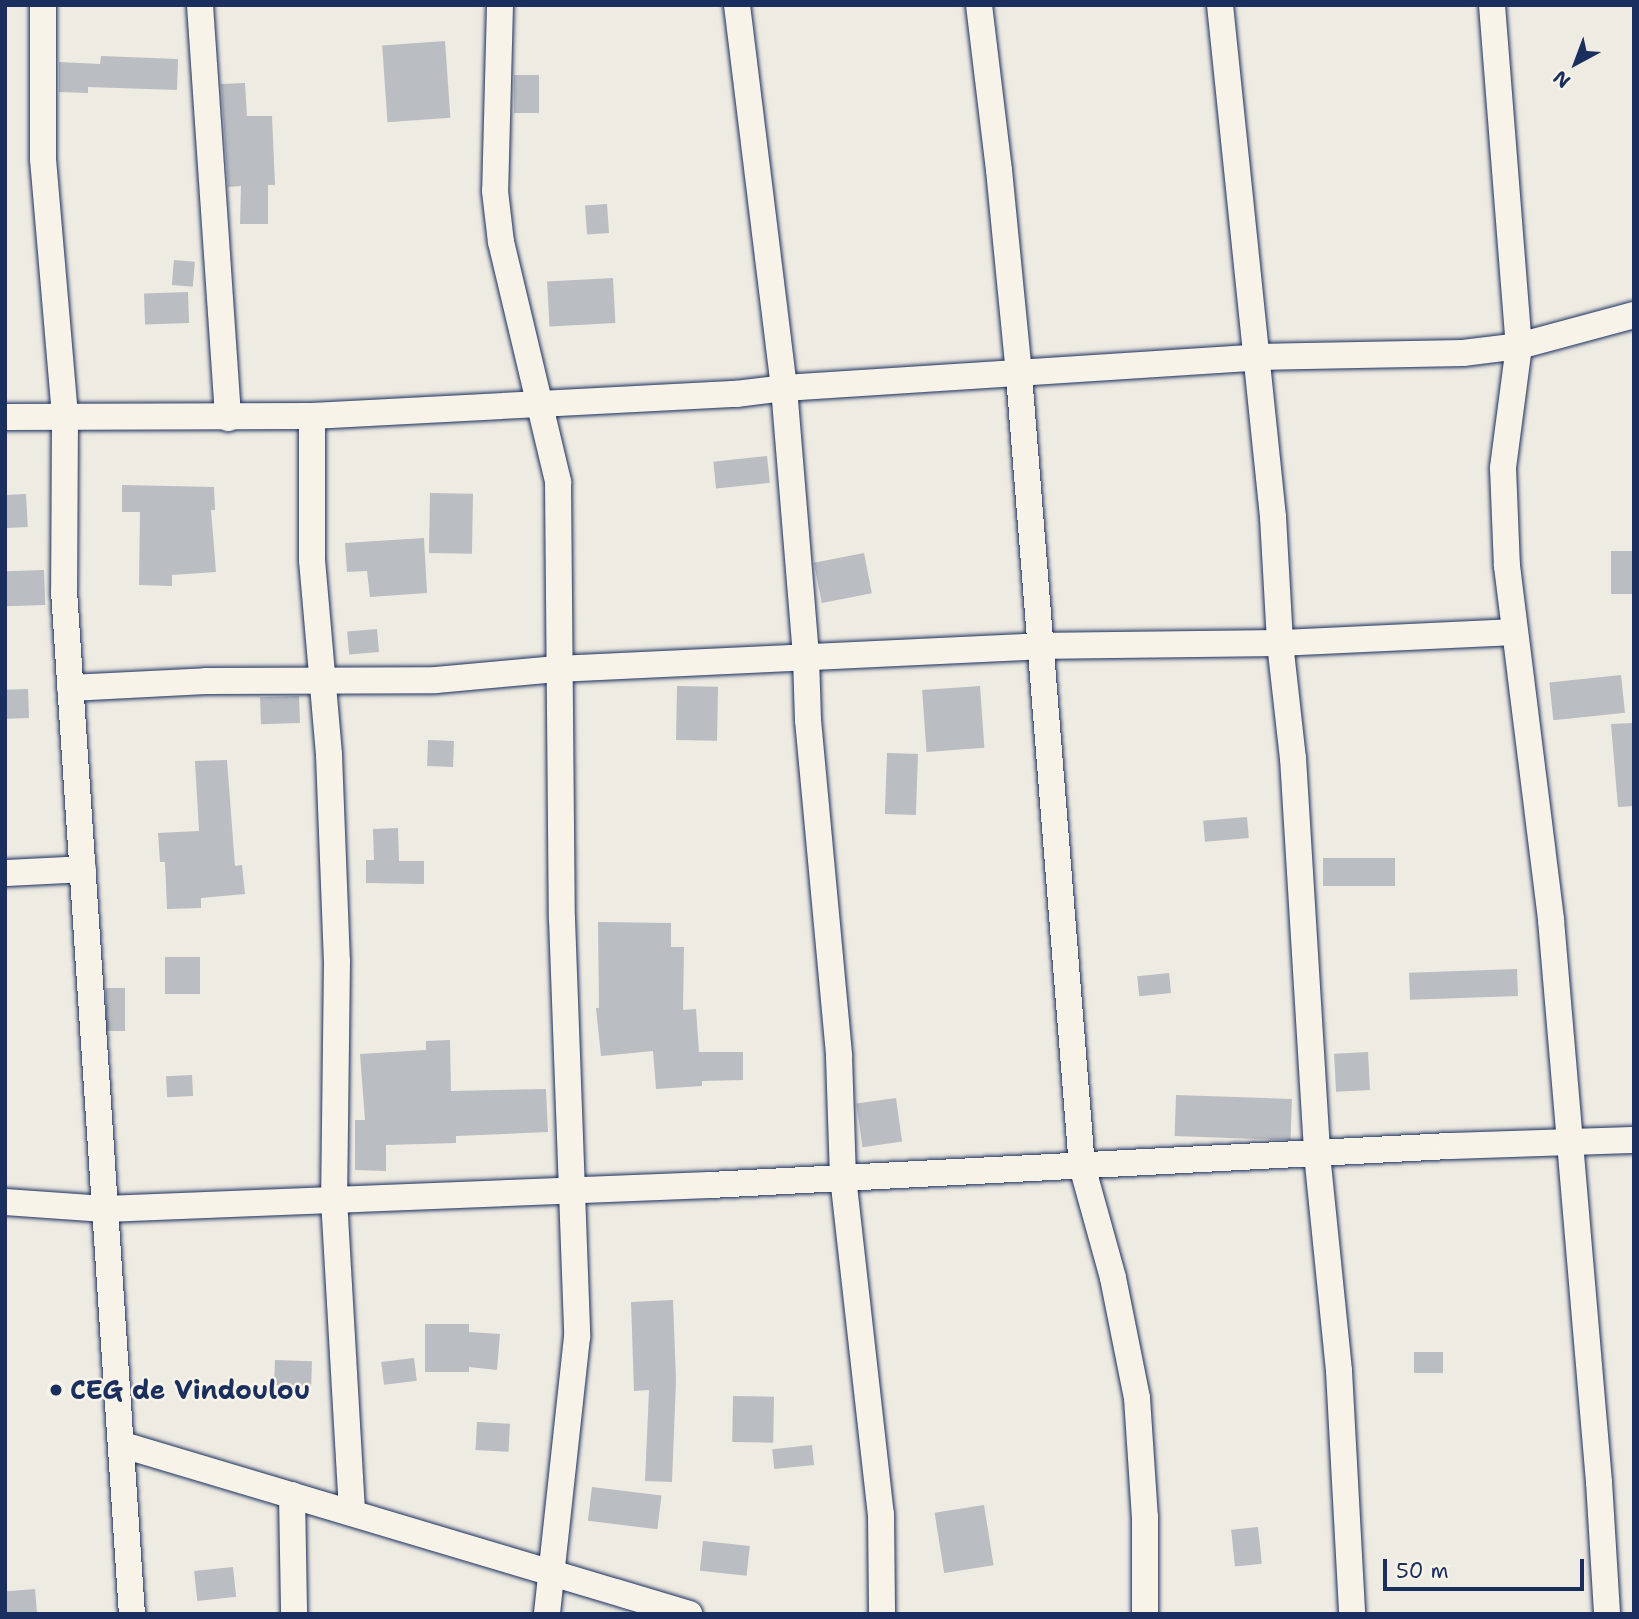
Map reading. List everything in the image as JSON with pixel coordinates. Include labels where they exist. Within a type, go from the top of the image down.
[{"type":"street","points":[[43,5],[43,159],[65,416],[62,531],[70,688],[123,1445],[132,1614]]},
{"type":"street","points":[[200,5],[228,418]]},
{"type":"street","points":[[500,5],[495,191],[501,242],[558,482],[558,669],[577,1337],[547,1614]]},
{"type":"street","points":[[737,5],[784,388],[806,657],[808,720],[839,1057],[843,1177],[881,1514],[882,1614]]},
{"type":"street","points":[[979,5],[999,170],[1019,375],[1082,1166],[1113,1278],[1136,1398],[1145,1517],[1145,1614]]},
{"type":"street","points":[[1220,5],[1273,517],[1280,643],[1293,758],[1317,1154],[1339,1371],[1352,1614]]},
{"type":"street","points":[[1492,5],[1518,346],[1503,468],[1507,566],[1513,632],[1551,920],[1567,1143],[1599,1482],[1607,1614]]},
{"type":"street","points":[[5,417],[312,416],[541,402],[736,394],[784,388],[1257,358],[1463,353],[1518,346],[1634,315]]},
{"type":"street","points":[[312,416],[312,561],[323,681],[337,961],[334,1199],[352,1512]]},
{"type":"street","points":[[70,688],[206,681],[436,680],[558,669],[684,666],[806,657],[1040,646],[1280,643],[1513,632]]},
{"type":"street","points":[[5,873],[83,869]]},
{"type":"street","points":[[5,1202],[105,1209],[1082,1166],[1449,1146],[1634,1140]]},
{"type":"street","points":[[123,1445],[689,1614]]},
{"type":"street","points":[[292,1495],[293,1614]]},
{"type":"building","points":[[445,41],[450,118],[388,122],[382,45]]},
{"type":"building","points":[[101,56],[178,59],[177,90],[88,87],[88,93],[59,92],[59,62],[100,64]]},
{"type":"building","points":[[514,75],[539,75],[539,113],[514,113]]},
{"type":"building","points":[[245,83],[247,116],[272,116],[275,185],[268,185],[268,224],[240,224],[241,186],[228,187],[221,84]]},
{"type":"building","points":[[607,204],[609,233],[587,234],[585,206]]},
{"type":"building","points":[[174,260],[195,262],[193,287],[172,285]]},
{"type":"building","points":[[613,278],[615,323],[549,326],[547,281]]},
{"type":"building","points":[[188,292],[189,323],[145,325],[144,294]]},
{"type":"building","points":[[767,456],[770,483],[716,488],[713,462]]},
{"type":"building","points":[[122,485],[214,487],[215,510],[211,510],[216,572],[172,575],[172,586],[139,585],[140,512],[122,512]]},
{"type":"building","points":[[430,493],[473,494],[472,554],[429,553]]},
{"type":"building","points":[[26,494],[28,527],[7,528],[5,495]]},
{"type":"building","points":[[424,538],[427,593],[370,597],[367,571],[347,572],[345,543]]},
{"type":"building","points":[[1611,551],[1634,551],[1634,594],[1611,594]]},
{"type":"building","points":[[864,553],[872,593],[822,603],[814,563]]},
{"type":"building","points":[[44,570],[45,605],[6,606],[5,571]]},
{"type":"building","points":[[377,629],[379,652],[349,655],[347,632]]},
{"type":"building","points":[[1621,675],[1625,713],[1553,720],[1549,683]]},
{"type":"building","points":[[677,686],[718,687],[717,741],[676,740]]},
{"type":"building","points":[[980,686],[984,748],[926,752],[922,690]]},
{"type":"building","points":[[28,689],[29,718],[6,719],[5,690]]},
{"type":"building","points":[[299,696],[300,723],[261,724],[260,697]]},
{"type":"building","points":[[1634,723],[1634,806],[1618,807],[1611,724]]},
{"type":"building","points":[[428,740],[454,741],[453,767],[427,766]]},
{"type":"building","points":[[887,753],[918,754],[916,815],[885,814]]},
{"type":"building","points":[[227,760],[235,866],[242,865],[245,894],[201,898],[201,908],[167,909],[165,862],[160,862],[158,833],[199,831],[195,761]]},
{"type":"building","points":[[1247,817],[1249,838],[1205,842],[1203,821]]},
{"type":"building","points":[[398,828],[399,861],[424,861],[424,884],[366,883],[366,860],[374,860],[373,829]]},
{"type":"building","points":[[1323,858],[1395,858],[1395,886],[1323,886]]},
{"type":"building","points":[[598,922],[671,923],[671,947],[684,947],[683,1010],[696,1009],[699,1052],[743,1052],[743,1080],[702,1081],[702,1086],[656,1089],[653,1051],[601,1056],[596,1008],[599,1008]]},
{"type":"building","points":[[165,957],[200,957],[200,994],[165,994]]},
{"type":"building","points":[[1517,969],[1518,996],[1410,1000],[1409,973]]},
{"type":"building","points":[[1169,973],[1171,993],[1139,996],[1137,976]]},
{"type":"building","points":[[106,988],[125,988],[125,1031],[106,1031]]},
{"type":"building","points":[[450,1040],[451,1091],[546,1089],[548,1132],[456,1136],[456,1143],[386,1145],[386,1171],[355,1170],[355,1120],[365,1120],[360,1054],[426,1050],[426,1041]]},
{"type":"building","points":[[1368,1052],[1370,1090],[1336,1092],[1334,1054]]},
{"type":"building","points":[[192,1075],[193,1096],[167,1097],[166,1076]]},
{"type":"building","points":[[1176,1095],[1292,1099],[1290,1140],[1175,1136]]},
{"type":"building","points":[[896,1098],[902,1142],[863,1147],[856,1104]]},
{"type":"building","points":[[673,1300],[676,1380],[672,1482],[645,1481],[649,1390],[634,1391],[631,1302]]},
{"type":"building","points":[[425,1324],[469,1324],[469,1332],[500,1334],[497,1370],[469,1367],[469,1372],[425,1372]]},
{"type":"building","points":[[1414,1352],[1443,1352],[1443,1373],[1414,1373]]},
{"type":"building","points":[[414,1358],[417,1381],[384,1385],[381,1362]]},
{"type":"building","points":[[275,1360],[312,1361],[311,1386],[274,1385]]},
{"type":"building","points":[[733,1396],[774,1397],[773,1443],[732,1442]]},
{"type":"building","points":[[477,1422],[510,1424],[508,1452],[476,1450]]},
{"type":"building","points":[[812,1445],[814,1465],[774,1469],[772,1449]]},
{"type":"building","points":[[592,1487],[661,1496],[657,1529],[588,1521]]},
{"type":"building","points":[[984,1505],[994,1565],[944,1573],[935,1513]]},
{"type":"building","points":[[1258,1527],[1262,1564],[1235,1567],[1231,1530]]},
{"type":"building","points":[[703,1541],[750,1546],[747,1576],[700,1571]]},
{"type":"building","points":[[233,1567],[236,1597],[197,1601],[194,1571]]},
{"type":"building","points":[[35,1589],[37,1614],[7,1614],[5,1592]]},
{"type":"place","name":"CEG de Vindoulou","points":[[56,1390]]}]
